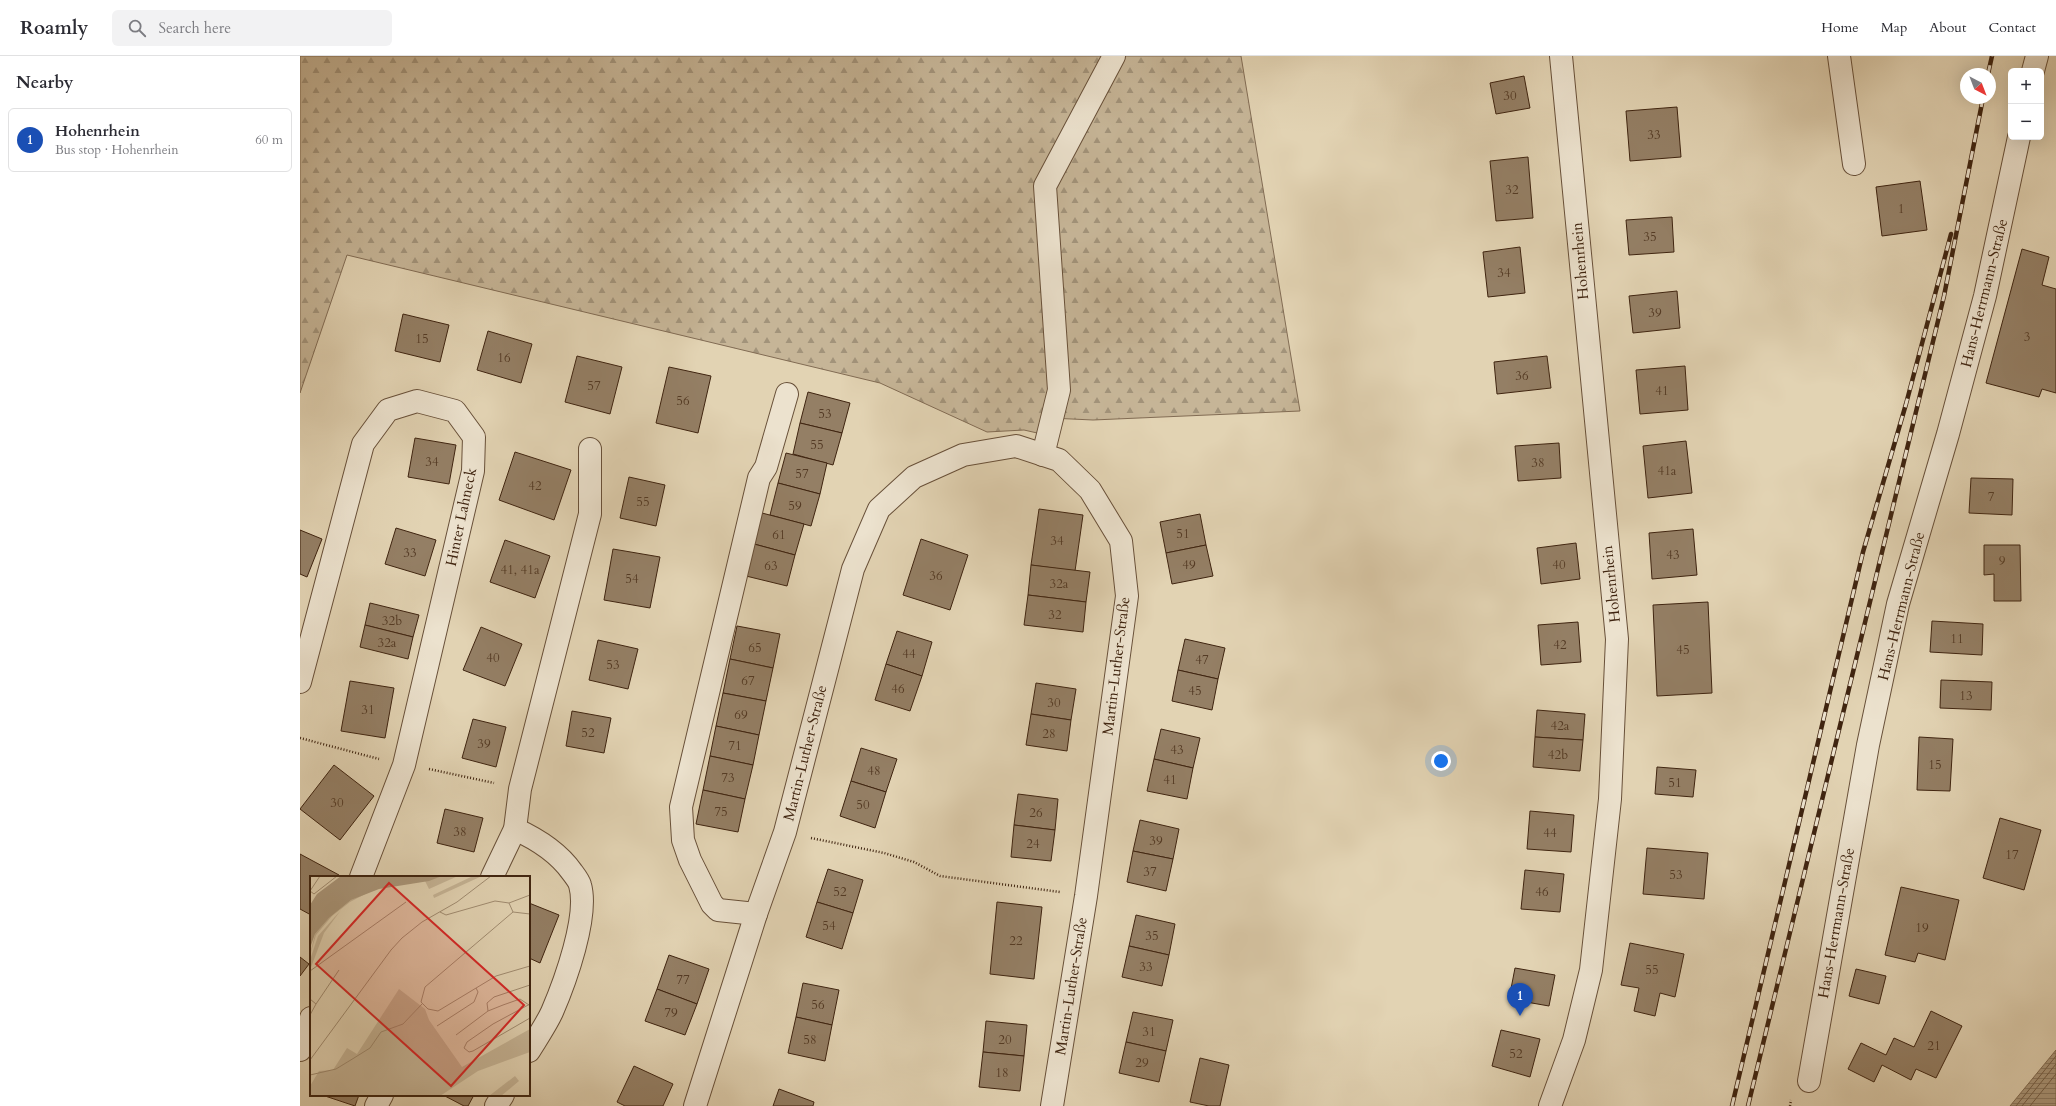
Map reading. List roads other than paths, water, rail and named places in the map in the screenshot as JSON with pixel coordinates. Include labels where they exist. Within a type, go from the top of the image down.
[{"type":"street","points":[[1043,455],[1060,390],[1045,186],[1114,56]]},
{"type":"street","name":"Hohenrhein","points":[[1550,1106],[1574,1040],[1590,970],[1610,799],[1617,639],[1561,56]]},
{"type":"street","points":[[1839,56],[1854,164]]},
{"type":"street","points":[[2034,68],[2036,56]]},
{"type":"street","name":"Hans-Herrmann-Straße","points":[[1809,1081],[1868,745],[1898,604],[1948,434],[1983,304],[2018,140]]},
{"type":"street","points":[[756,914],[718,910],[712,904],[690,860],[683,840],[681,807],[759,478],[766,467],[787,394]]},
{"type":"street","name":"Hinter Lahneck","points":[[300,682],[363,444],[388,410],[417,402],[455,411],[474,437],[473,471],[404,766],[361,876]]},
{"type":"street","name":"Martin-Luther-Straße","points":[[695,1106],[756,914],[785,832],[853,569],[879,510],[914,477],[963,455],[1016,446],[1059,460],[1090,490],[1121,541],[1127,596],[1086,896],[1052,1106]]},
{"type":"street","points":[[492,876],[515,829],[520,789],[590,514],[590,449]]},
{"type":"street","points":[[515,829],[534,838],[563,859],[580,884],[582,903],[580,922],[570,964],[552,1012],[530,1049]]},
{"type":"street","points":[[300,1050],[310,1021]]},
{"type":"street","points":[[376,1106],[381,1096]]},
{"type":"street","points":[[496,1106],[502,1096]]},
{"type":"water","points":[[2056,1050],[2056,1106],[2010,1106]]},
{"type":"railway","points":[[1989,68],[1992,56]]},
{"type":"railway","points":[[1748,1106],[1944,296],[1982,104]]},
{"type":"railway","points":[[1732,1106],[1863,552],[1906,404],[1951,234]]},
{"type":"place","name":"Hohenrhein","points":[[1520,1016]]}]
